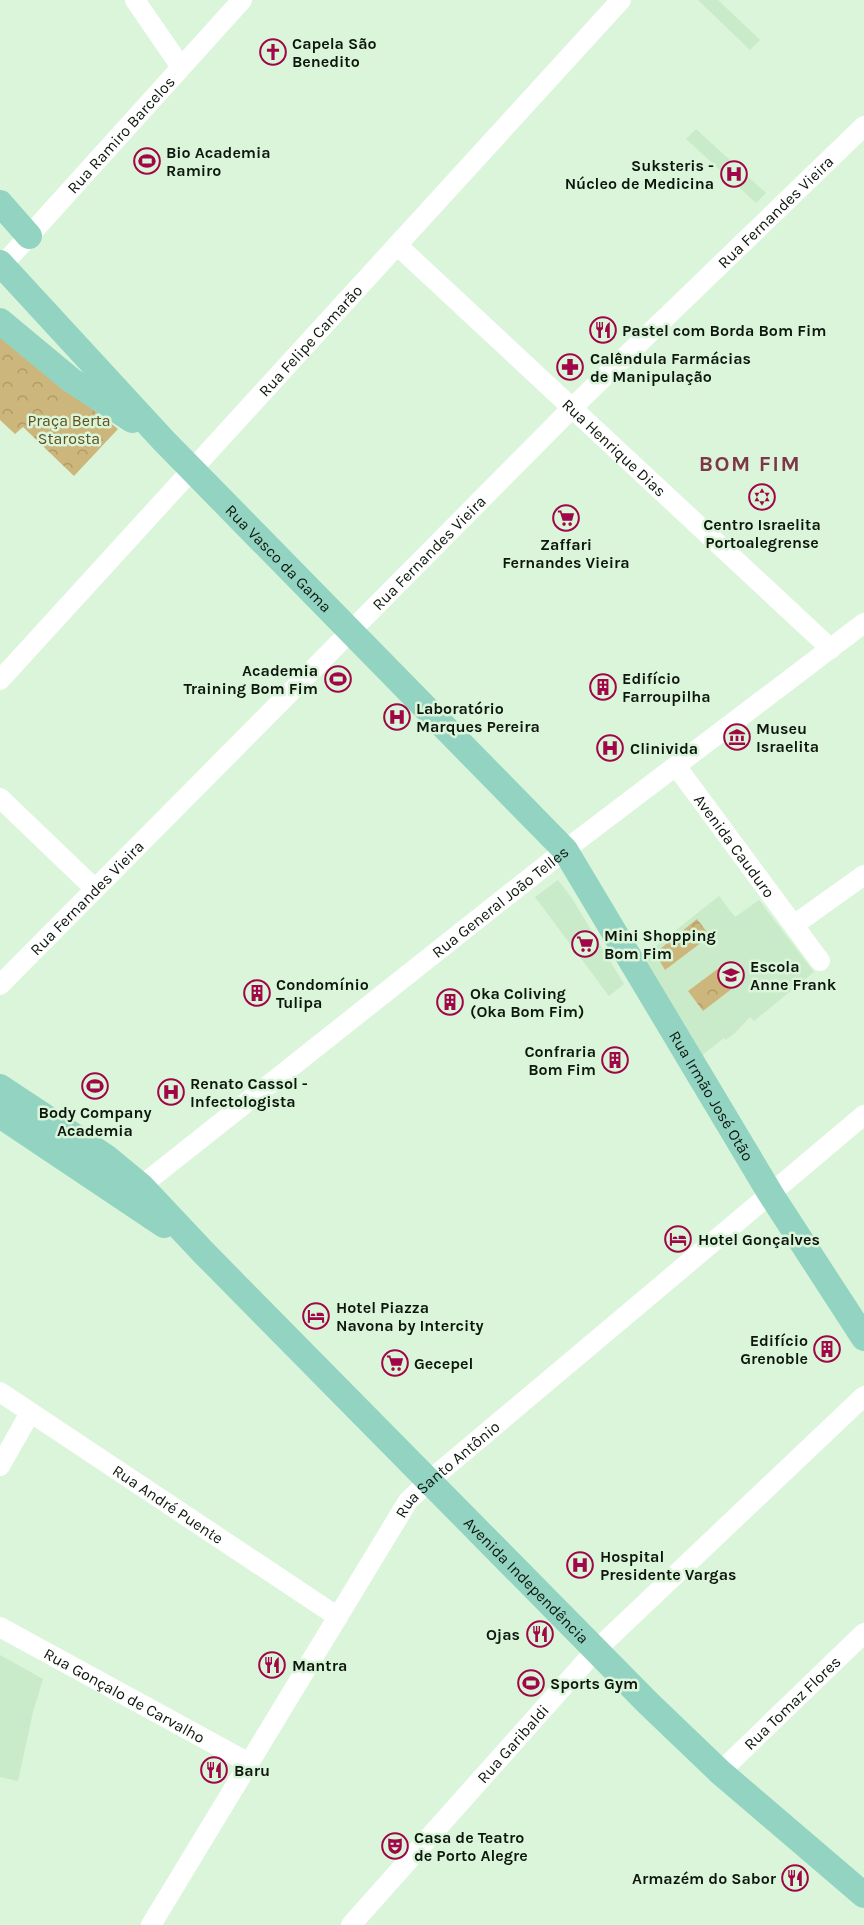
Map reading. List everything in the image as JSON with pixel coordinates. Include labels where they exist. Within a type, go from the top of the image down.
[{"type":"main road","points":[[0,203],[26,240]]},
{"type":"main road","name":"Rua Vasco da Gama","points":[[0,262],[164,441],[565,850]]},
{"type":"main road","points":[[0,321],[71,380],[164,441]]},
{"type":"main road","name":"Rua Irmão José Otão","points":[[565,850],[770,1193],[864,1338]]},
{"type":"main road","name":"Avenida Independência","points":[[0,1087],[106,1157],[141,1186],[595,1651],[720,1772],[864,1895]]},
{"type":"main road","name":"Avenida Independência","points":[[0,1115],[204,1252]]},
{"type":"street","points":[[135,0],[181,67]]},
{"type":"street","name":"Rua Ramiro Barcelos","points":[[0,268],[242,0]]},
{"type":"street","name":"Rua Felipe Camarão","points":[[0,680],[621,0]]},
{"type":"street","name":"Rua Fernandes Vieira","points":[[0,985],[573,407],[864,126]]},
{"type":"street","name":"Rua Henrique Dias","points":[[397,245],[831,649]]},
{"type":"street","name":"Rua General João Telles","points":[[141,1186],[565,850],[864,623]]},
{"type":"street","name":"Avenida Cauduro","points":[[676,766],[820,961]]},
{"type":"street","points":[[0,798],[94,888]]},
{"type":"street","points":[[794,925],[864,875]]},
{"type":"street","name":"Rua Santo Antônio","points":[[151,1925],[408,1501],[864,1115]]},
{"type":"street","name":"Rua André Puente","points":[[0,1392],[338,1617]]},
{"type":"street","name":"Rua Garibaldi","points":[[351,1925],[595,1651],[864,1396]]},
{"type":"street","points":[[0,1466],[30,1413]]},
{"type":"street","name":"Rua Gonçalo de Carvalho","points":[[0,1627],[249,1763]]},
{"type":"street","name":"Rua Tomaz Flores","points":[[720,1772],[864,1634]]},
{"type":"shaded area","points":[[698,0],[718,0],[760,40],[750,50]]},
{"type":"shaded area","name":"Suksteris - Núcleo de Medicina","points":[[696,129],[766,193],[756,203],[686,139]]},
{"type":"shaded area","name":"Mini Shopping Bom Fim","points":[[558,880],[571,897],[624,984],[609,996],[535,897]]},
{"type":"shaded area","name":"Escola Anne Frank","points":[[719,896],[735,917],[759,900],[814,972],[754,1021],[750,1017],[726,1040],[724,1038],[700,1057],[642,957]]},
{"type":"shaded area","points":[[0,1655],[43,1679],[33,1712],[18,1781],[0,1777]]},
{"type":"green space","name":"Praça Berta Starosta","points":[[0,336],[118,429],[74,476],[23,427],[15,434],[0,420]]},
{"type":"green space","points":[[67,395],[90,415],[59,448],[37,428]]},
{"type":"green space","points":[[697,919],[710,936],[665,970],[655,953]]},
{"type":"green space","points":[[727,962],[742,981],[703,1011],[688,991]]},
{"type":"place","name":"Capela São Benedito","points":[[273,52]]},
{"type":"place","name":"Bio Academia Ramiro","points":[[147,161]]},
{"type":"place","name":"Suksteris - Núcleo de Medicina","points":[[734,174]]},
{"type":"place","name":"Pastel com Borda Bom Fim","points":[[603,330]]},
{"type":"place","name":"Calêndula Farmácias de Manipulação","points":[[570,367]]},
{"type":"place","name":"Centro Israelita Portoalegrense","points":[[762,497]]},
{"type":"place","name":"Zaffari Fernandes Vieira","points":[[566,518]]},
{"type":"place","name":"Academia Training Bom Fim","points":[[338,679]]},
{"type":"place","name":"Edifício Farroupilha","points":[[603,687]]},
{"type":"place","name":"Laboratório Marques Pereira","points":[[397,717]]},
{"type":"place","name":"Museu Israelita","points":[[737,737]]},
{"type":"place","name":"Clinivida","points":[[610,748]]},
{"type":"place","name":"Mini Shopping Bom Fim","points":[[585,944]]},
{"type":"place","name":"Escola Anne Frank","points":[[731,975]]},
{"type":"place","name":"Condomínio Tulipa","points":[[257,993]]},
{"type":"place","name":"Oka Coliving (Oka Bom Fim)","points":[[450,1002]]},
{"type":"place","name":"Confraria Bom Fim","points":[[615,1060]]},
{"type":"place","name":"Body Company Academia","points":[[95,1086]]},
{"type":"place","name":"Renato Cassol - Infectologista","points":[[171,1092]]},
{"type":"place","name":"Hotel Gonçalves","points":[[678,1239]]},
{"type":"place","name":"Hotel Piazza Navona by Intercity","points":[[316,1316]]},
{"type":"place","name":"Edifício Grenoble","points":[[827,1349]]},
{"type":"place","name":"Gecepel","points":[[395,1363]]},
{"type":"place","name":"Hospital Presidente Vargas","points":[[580,1565]]},
{"type":"place","name":"Ojas","points":[[540,1634]]},
{"type":"place","name":"Mantra","points":[[272,1665]]},
{"type":"place","name":"Sports Gym","points":[[531,1683]]},
{"type":"place","name":"Baru","points":[[214,1770]]},
{"type":"place","name":"Casa de Teatro de Porto Alegre","points":[[395,1846]]},
{"type":"place","name":"Armazém do Sabor","points":[[795,1878]]},
{"type":"district","name":"BOM FIM","points":[[750,464]]}]
